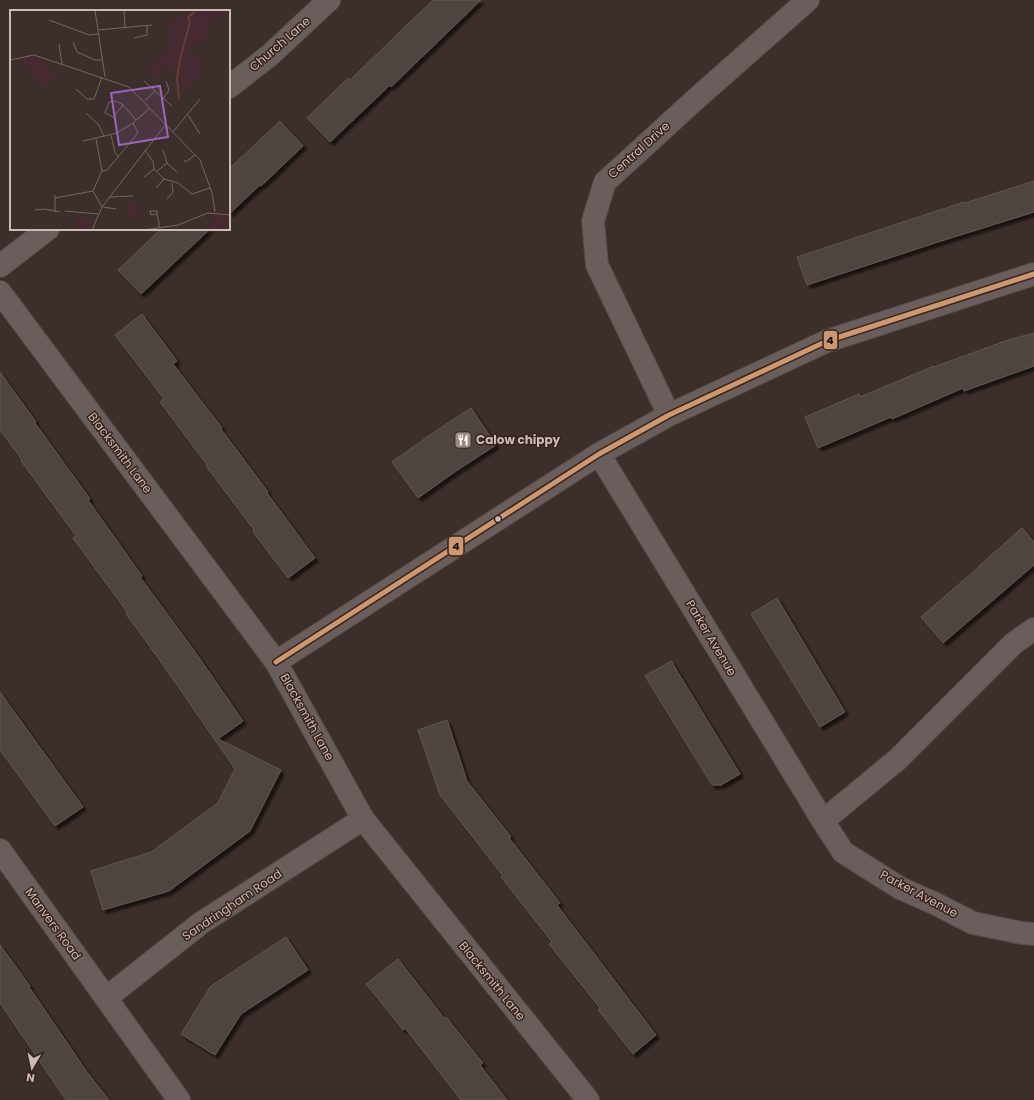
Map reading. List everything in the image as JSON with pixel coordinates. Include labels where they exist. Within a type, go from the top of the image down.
[{"type":"street","name":"Church Lane","points":[[230,86],[270,55],[329,0]]},
{"type":"street","name":"Central Drive","points":[[669,415],[597,265],[593,221],[605,182],[808,0]]},
{"type":"street","points":[[0,266],[47,230]]},
{"type":"street","points":[[276,662],[599,454],[669,415],[827,341],[1034,274]]},
{"type":"street","name":"Blacksmith Lane","points":[[0,292],[276,662],[364,819],[588,1100]]},
{"type":"street","name":"Parker Avenue","points":[[599,454],[843,852],[900,888],[973,923],[1034,934]]},
{"type":"street","points":[[823,821],[898,759],[1014,643],[1034,629]]},
{"type":"street","name":"Sandringham Road","points":[[106,998],[201,923],[364,819]]},
{"type":"street","name":"Manvers Road","points":[[0,850],[179,1100]]},
{"type":"building","points":[[433,0],[481,0],[391,87],[390,85],[330,142],[307,118],[348,78],[350,80]]},
{"type":"building","points":[[280,121],[303,146],[230,213],[230,168]]},
{"type":"building","points":[[1034,181],[1034,212],[807,285],[797,257],[964,202],[965,203]]},
{"type":"building","points":[[160,230],[209,230],[141,294],[118,270]]},
{"type":"building","points":[[142,314],[177,361],[173,364],[222,428],[221,429],[315,558],[288,578],[253,532],[254,530],[160,402],[164,399],[115,335]]},
{"type":"building","points":[[1034,333],[1034,366],[964,391],[963,388],[892,419],[891,417],[818,448],[805,417],[859,394],[860,397],[934,366],[1008,340]]},
{"type":"building","points":[[0,372],[90,499],[88,500],[142,576],[140,577],[193,649],[243,721],[218,739],[281,770],[250,831],[169,891],[103,910],[91,871],[151,852],[218,803],[235,769],[126,614],[127,612],[73,538],[76,536],[0,430]]},
{"type":"building","points":[[471,408],[496,445],[418,498],[392,462]]},
{"type":"building","points":[[1022,528],[1034,542],[1034,565],[943,643],[921,617]]},
{"type":"building","points":[[777,598],[845,712],[820,727],[751,614]]},
{"type":"building","points":[[671,661],[740,774],[721,785],[712,785],[645,676]]},
{"type":"building","points":[[0,692],[83,807],[55,826],[0,750]]},
{"type":"building","points":[[447,720],[467,781],[511,837],[509,838],[560,903],[557,905],[656,1035],[633,1054],[598,1010],[600,1008],[549,944],[552,942],[501,877],[503,876],[440,795],[418,730]]},
{"type":"building","points":[[286,937],[308,970],[241,1014],[215,1055],[181,1034],[211,986]]},
{"type":"building","points":[[0,945],[30,986],[29,987],[87,1072],[109,1100],[66,1100],[0,1003]]},
{"type":"building","points":[[398,959],[444,1018],[446,1017],[483,1063],[480,1065],[507,1100],[461,1100],[405,1028],[403,1030],[366,984]]},
{"type":"transit line","name":"4","points":[[276,662],[599,454],[669,415],[827,341],[1034,274]]},
{"type":"place","name":"Calow chippy","points":[[463,440]]}]
